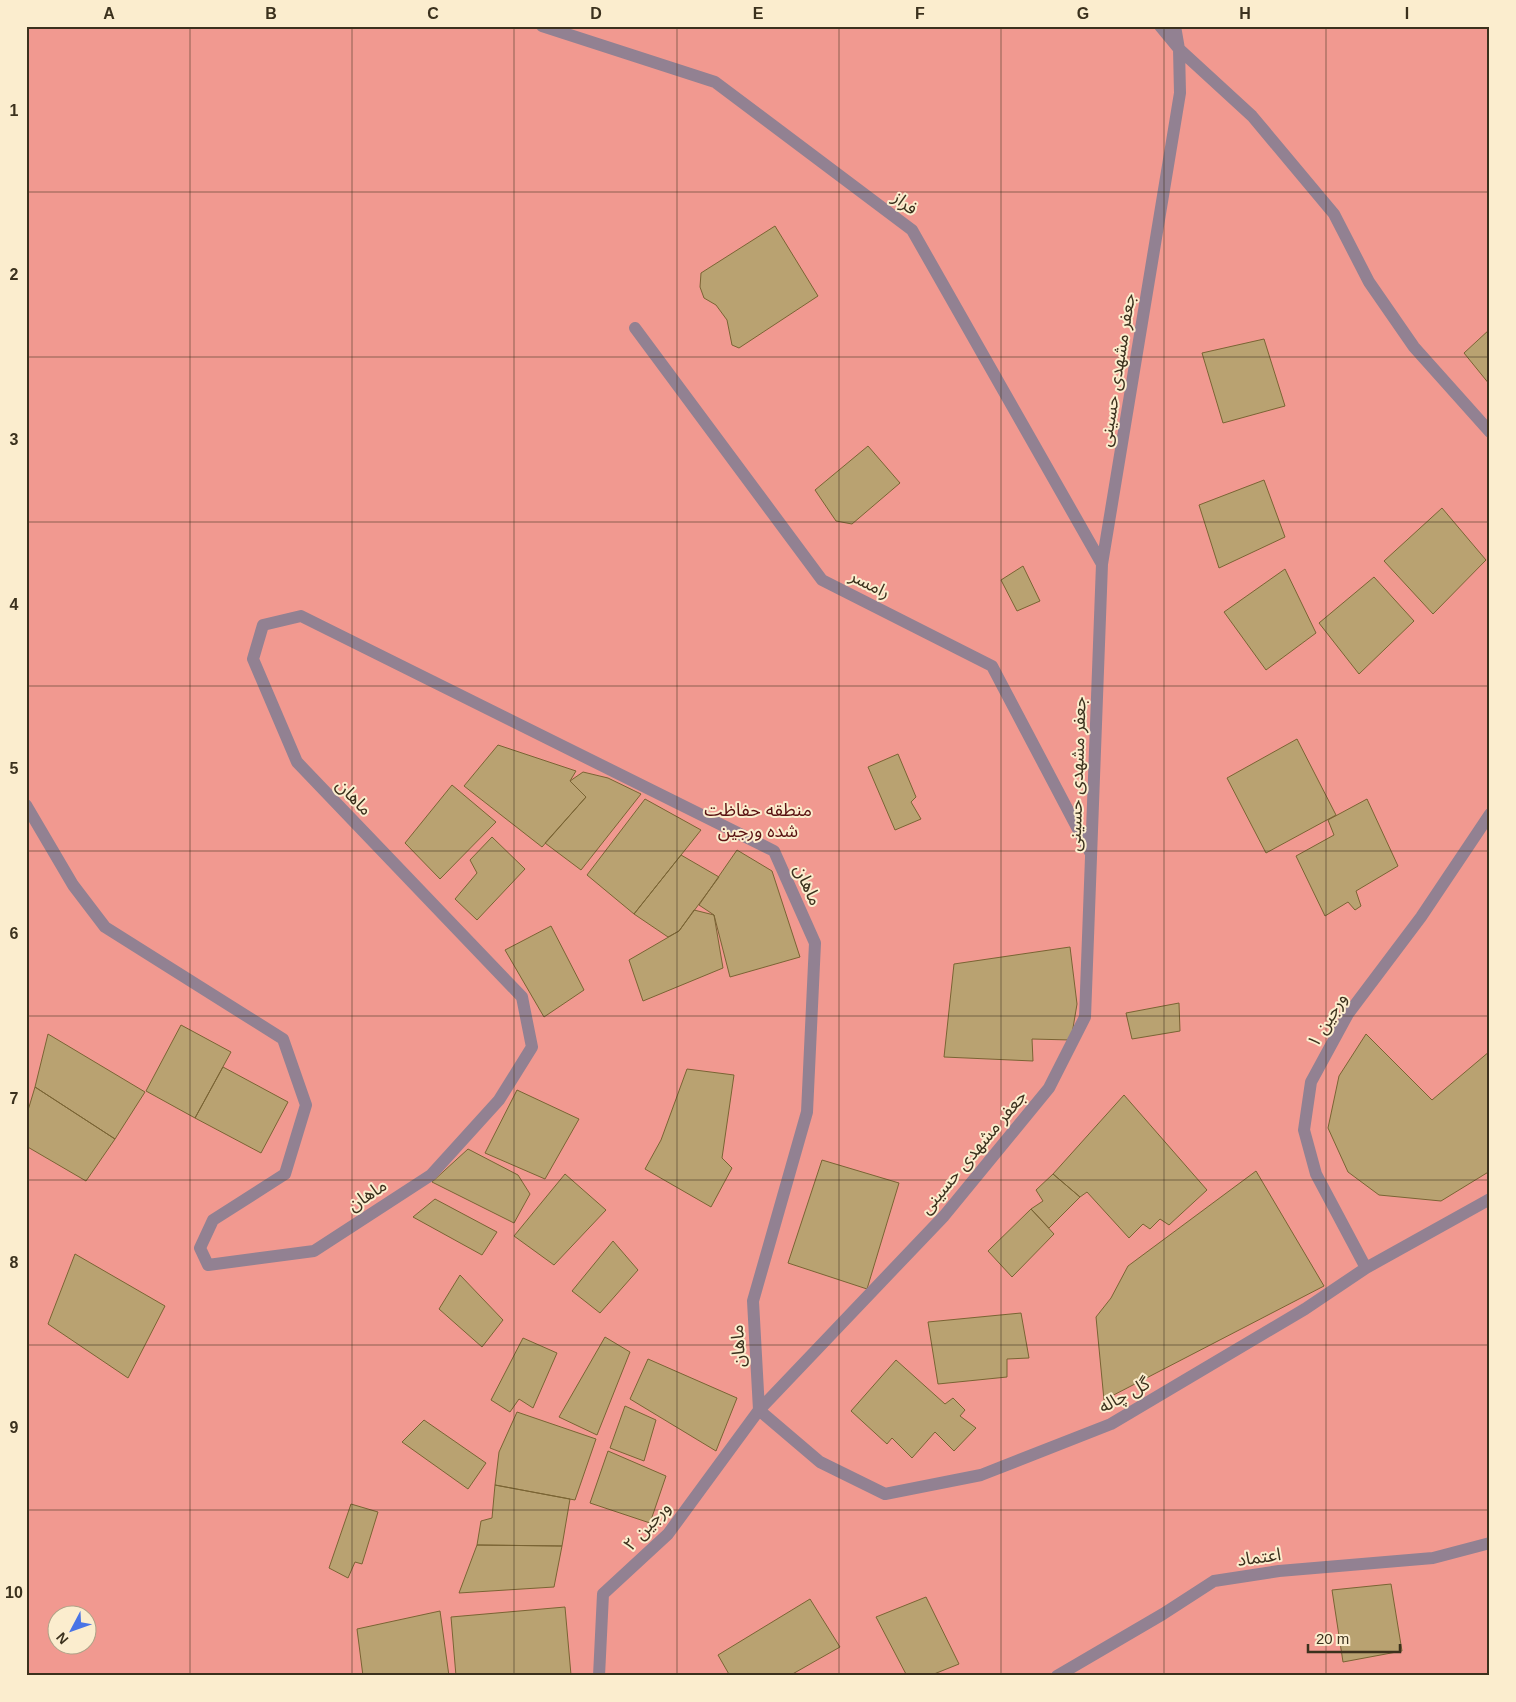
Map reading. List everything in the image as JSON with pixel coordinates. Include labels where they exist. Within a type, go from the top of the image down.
[{"type":"street","name":"فراز","points":[[542,26],[715,82],[912,230],[1102,564]]},
{"type":"street","points":[[1160,26],[1179,49],[1252,116],[1334,214],[1369,282],[1414,347],[1490,432]]},
{"type":"street","name":"جعفر مشهدی حسینی","points":[[759,1410],[944,1216],[1049,1088],[1085,1017],[1102,564],[1180,93],[1179,49],[1175,26]]},
{"type":"street","name":"رامسر","points":[[635,328],[822,580],[992,666],[1092,854]]},
{"type":"street","name":"ماهان","points":[[26,805],[73,885],[105,927],[283,1039],[306,1105],[285,1174],[213,1220],[200,1248],[208,1265],[314,1251],[431,1175],[499,1100],[532,1047],[522,997],[297,762],[253,658],[263,625],[301,616],[774,851],[815,943],[807,1112],[753,1300],[759,1410]]},
{"type":"street","name":"ورجین ۱","points":[[1366,1268],[1316,1174],[1304,1130],[1311,1082],[1348,1014],[1421,918],[1490,814]]},
{"type":"street","name":"گل چاله","points":[[759,1410],[820,1462],[885,1494],[981,1474],[1112,1424],[1305,1309],[1366,1268],[1490,1199]]},
{"type":"street","name":"ورجین ۲","points":[[599,1676],[603,1594],[668,1534],[759,1410]]},
{"type":"street","name":"اعتماد","points":[[1057,1676],[1163,1614],[1214,1581],[1279,1571],[1434,1558],[1490,1543]]},
{"type":"green space","name":"منطقه حفاظت شده ورجین","points":[[26,26],[1490,26],[1490,1676],[26,1676]]},
{"type":"building","points":[[775,226],[818,296],[739,348],[732,345],[727,320],[716,305],[704,298],[700,287],[701,273]]},
{"type":"building","points":[[1490,329],[1490,385],[1464,353]]},
{"type":"building","points":[[1264,339],[1285,406],[1223,423],[1202,353]]},
{"type":"building","points":[[868,446],[900,483],[852,524],[836,521],[815,490]]},
{"type":"building","points":[[1264,480],[1285,537],[1219,568],[1199,505]]},
{"type":"building","points":[[1442,508],[1486,560],[1433,614],[1384,561]]},
{"type":"building","points":[[1023,566],[1040,601],[1017,611],[1001,580]]},
{"type":"building","points":[[1285,569],[1316,633],[1266,670],[1224,612]]},
{"type":"building","points":[[1374,577],[1414,621],[1359,674],[1319,623]]},
{"type":"building","points":[[1297,739],[1336,815],[1266,853],[1227,778]]},
{"type":"building","points":[[498,745],[576,771],[570,781],[586,797],[542,847],[464,786]]},
{"type":"building","points":[[898,754],[916,797],[911,802],[921,819],[895,830],[868,767]]},
{"type":"building","points":[[583,772],[608,778],[641,794],[581,870],[545,843],[586,797],[570,781]]},
{"type":"building","points":[[452,785],[496,822],[440,879],[405,843]]},
{"type":"building","points":[[645,799],[701,830],[634,914],[587,875]]},
{"type":"building","points":[[1367,799],[1398,866],[1356,891],[1361,906],[1355,910],[1348,902],[1325,916],[1296,856],[1334,835],[1328,820]]},
{"type":"building","points":[[492,837],[525,869],[477,920],[455,899],[477,873],[470,860]]},
{"type":"building","points":[[737,850],[772,871],[800,957],[730,977],[714,915],[699,905]]},
{"type":"building","points":[[681,855],[719,877],[679,931],[668,937],[634,914]]},
{"type":"building","points":[[694,910],[714,915],[723,968],[643,1001],[629,960],[679,931]]},
{"type":"building","points":[[551,926],[584,990],[544,1017],[505,950]]},
{"type":"building","points":[[1070,947],[1077,1004],[1071,1040],[1032,1039],[1033,1061],[944,1057],[954,964]]},
{"type":"building","points":[[1179,1003],[1180,1031],[1132,1039],[1126,1013]]},
{"type":"building","points":[[181,1025],[231,1052],[195,1118],[146,1091]]},
{"type":"building","points":[[48,1034],[145,1092],[115,1139],[35,1087]]},
{"type":"building","points":[[1366,1034],[1432,1100],[1490,1051],[1490,1171],[1441,1201],[1379,1195],[1348,1172],[1328,1128],[1339,1076]]},
{"type":"building","points":[[223,1067],[288,1102],[261,1153],[195,1118]]},
{"type":"building","points":[[687,1069],[734,1075],[722,1158],[732,1168],[711,1207],[645,1169],[661,1140]]},
{"type":"building","points":[[35,1087],[115,1139],[86,1181],[26,1146],[26,1117]]},
{"type":"building","points":[[517,1090],[579,1119],[545,1179],[485,1153]]},
{"type":"building","points":[[1124,1095],[1207,1190],[1169,1225],[1160,1219],[1150,1229],[1143,1224],[1129,1238],[1087,1192],[1080,1197],[1053,1174]]},
{"type":"building","points":[[468,1149],[518,1175],[530,1194],[514,1223],[432,1182]]},
{"type":"building","points":[[822,1160],[899,1183],[867,1289],[788,1263]]},
{"type":"building","points":[[1256,1171],[1324,1286],[1104,1400],[1096,1317],[1111,1298],[1128,1266]]},
{"type":"building","points":[[565,1174],[606,1210],[554,1265],[514,1236]]},
{"type":"building","points":[[1053,1174],[1080,1197],[1049,1228],[1031,1209],[1043,1201],[1036,1190]]},
{"type":"building","points":[[435,1199],[497,1232],[482,1255],[413,1217]]},
{"type":"building","points":[[1031,1209],[1054,1234],[1012,1277],[988,1251]]},
{"type":"building","points":[[613,1241],[638,1270],[600,1313],[572,1291]]},
{"type":"building","points":[[75,1254],[165,1306],[128,1378],[48,1324]]},
{"type":"building","points":[[460,1275],[503,1320],[482,1347],[439,1309]]},
{"type":"building","points":[[1021,1313],[1029,1358],[1007,1359],[1007,1377],[938,1384],[928,1322]]},
{"type":"building","points":[[605,1337],[630,1352],[597,1435],[559,1417]]},
{"type":"building","points":[[523,1338],[557,1353],[533,1408],[519,1399],[510,1412],[491,1400]]},
{"type":"building","points":[[648,1359],[737,1398],[716,1451],[630,1399]]},
{"type":"building","points":[[896,1360],[945,1404],[953,1398],[965,1410],[960,1416],[976,1428],[954,1451],[935,1432],[912,1458],[892,1438],[887,1444],[851,1411]]},
{"type":"building","points":[[625,1406],[656,1420],[644,1461],[610,1448]]},
{"type":"building","points":[[517,1412],[596,1439],[575,1500],[495,1485],[499,1452]]},
{"type":"building","points":[[424,1420],[486,1463],[468,1489],[402,1442]]},
{"type":"building","points":[[608,1451],[666,1476],[650,1523],[590,1503]]},
{"type":"building","points":[[495,1485],[570,1499],[562,1546],[477,1545],[481,1521],[492,1518]]},
{"type":"building","points":[[351,1504],[378,1512],[362,1564],[355,1562],[348,1578],[329,1568]]},
{"type":"building","points":[[477,1545],[562,1546],[554,1587],[459,1593]]},
{"type":"building","points":[[1391,1584],[1402,1651],[1343,1662],[1332,1590]]},
{"type":"building","points":[[926,1597],[959,1664],[929,1676],[907,1676],[876,1617]]},
{"type":"building","points":[[810,1599],[840,1647],[789,1676],[730,1676],[718,1655]]},
{"type":"building","points":[[565,1607],[571,1675],[456,1676],[451,1617]]},
{"type":"building","points":[[440,1611],[449,1676],[363,1676],[357,1629]]}]
